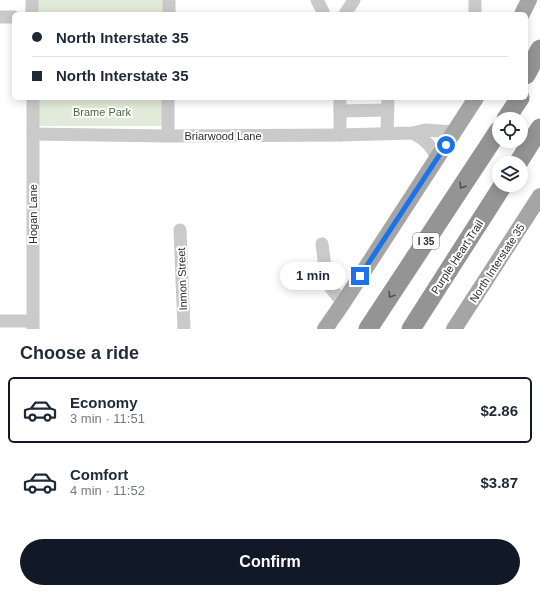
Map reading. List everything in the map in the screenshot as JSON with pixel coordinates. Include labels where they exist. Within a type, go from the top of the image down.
[{"type":"highway","points":[[528,71],[540,49]]},
{"type":"highway","points":[[528,86],[540,67]]},
{"type":"highway","points":[[506,112],[513,100]]},
{"type":"highway","points":[[511,112],[519,100]]},
{"type":"highway","points":[[522,156],[540,128]]},
{"type":"highway","points":[[523,156],[540,134]]},
{"type":"highway","points":[[483,153],[492,137]]},
{"type":"highway","name":"I 35","points":[[368,329],[492,140]]},
{"type":"highway","name":"Purple Heart Trail","points":[[411,329],[499,192]]},
{"type":"main road","points":[[523,12],[530,0]]},
{"type":"main road","points":[[324,329],[343,303],[475,100]]},
{"type":"main road","name":"North Interstate 35","points":[[454,329],[540,196]]},
{"type":"street","points":[[32,0],[32,12]]},
{"type":"street","points":[[169,0],[169,12]]},
{"type":"street","points":[[317,0],[323,12]]},
{"type":"street","points":[[346,12],[354,0]]},
{"type":"street","points":[[475,0],[475,12]]},
{"type":"street","points":[[0,17],[12,17]]},
{"type":"street","name":"Hogan Lane","points":[[32,100],[33,325]]},
{"type":"street","points":[[168,100],[168,136]]},
{"type":"street","points":[[340,135],[340,104],[388,104],[387,133]]},
{"type":"street","name":"Briarwood Lane","points":[[33,134],[168,136],[340,135],[413,133],[424,130],[454,132]]},
{"type":"street","points":[[413,133],[425,140],[432,148],[437,158]]},
{"type":"street","name":"Inmon Street","points":[[180,230],[184,329]]},
{"type":"street","points":[[322,244],[327,283],[343,303]]},
{"type":"street","points":[[0,321],[33,325]]},
{"type":"green space","points":[[37,0],[164,0],[164,12],[37,12]]},
{"type":"green space","name":"Brame Park","points":[[38,100],[165,100],[165,126],[38,126]]},
{"type":"route","points":[[360,276],[446,145]]}]
